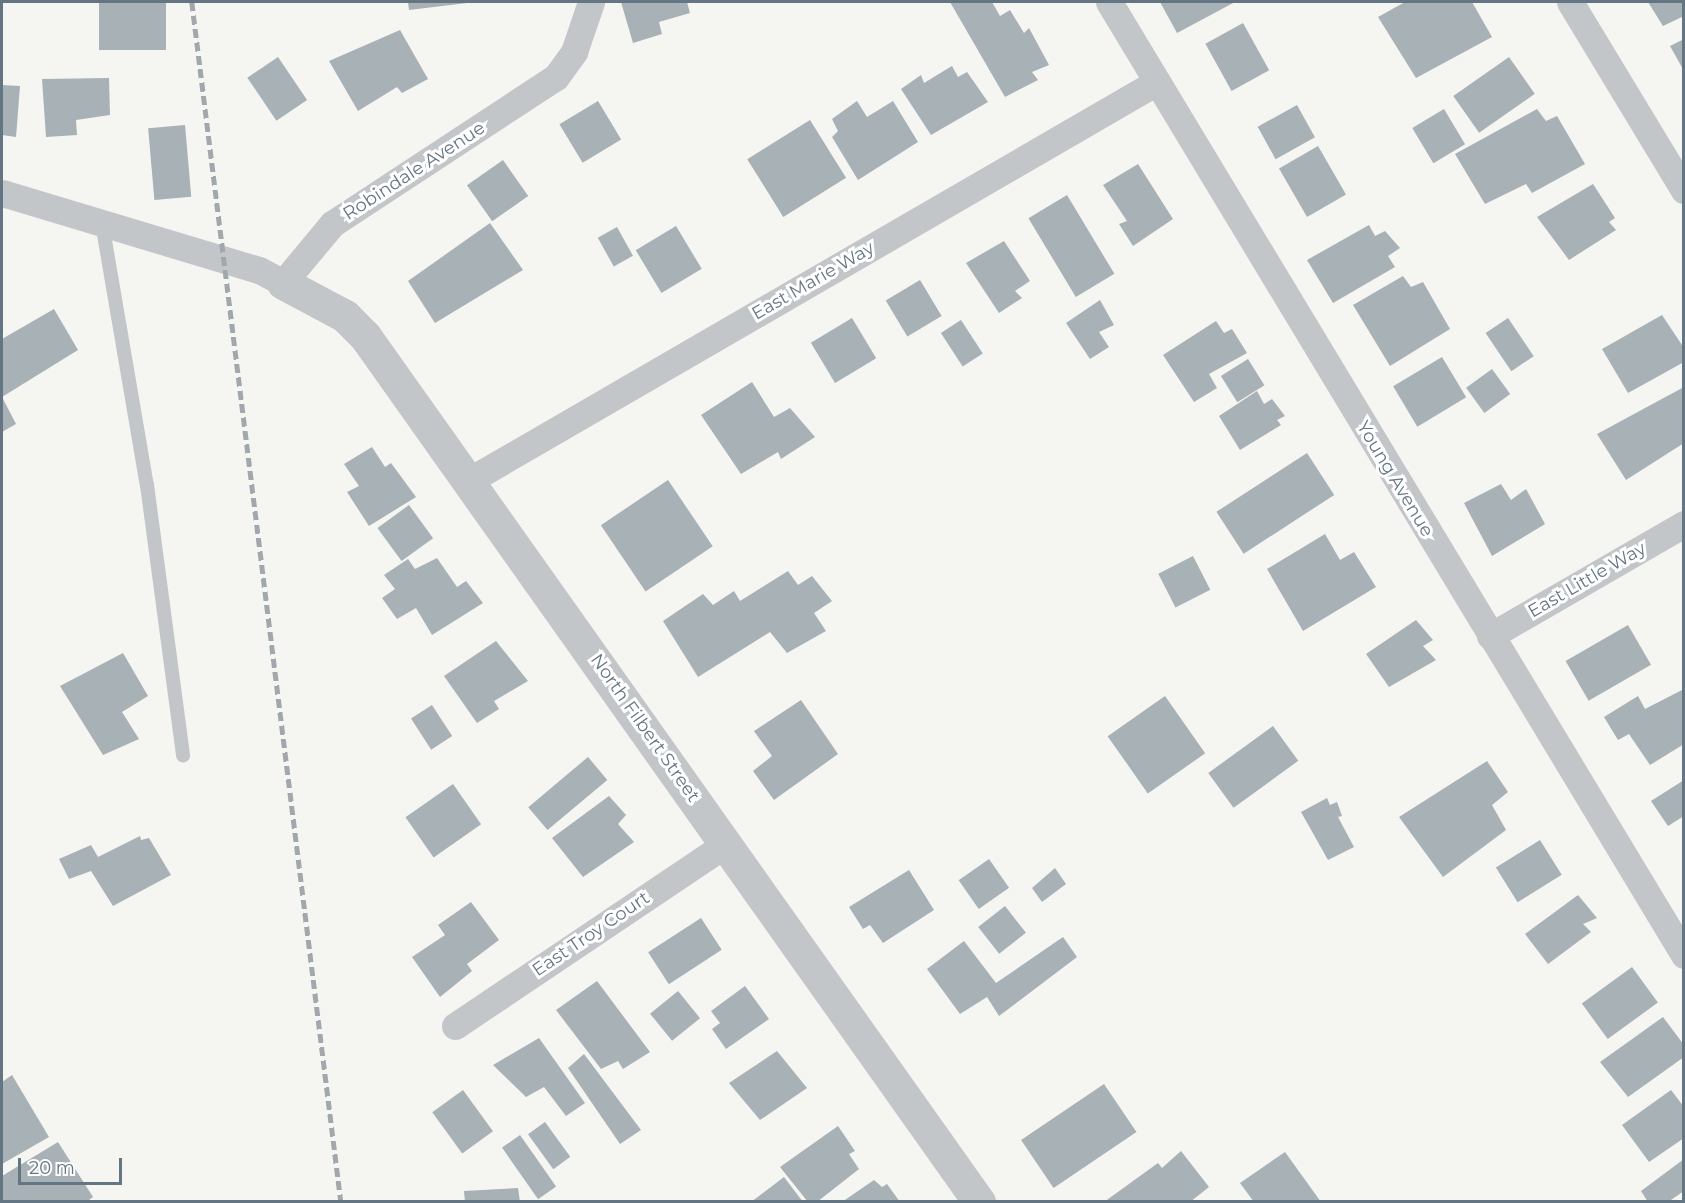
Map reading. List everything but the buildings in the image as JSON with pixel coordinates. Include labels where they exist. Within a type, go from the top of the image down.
[{"type":"street","name":"Robindale Avenue","points":[[283,283],[332,224],[556,77],[574,52],[591,2]]},
{"type":"street","name":"Young Avenue","points":[[1108,2],[1683,955]]},
{"type":"street","points":[[1570,2],[1683,190]]},
{"type":"street","name":"East Marie Way","points":[[470,480],[1157,82]]},
{"type":"street","points":[[2,193],[259,270],[283,283]]},
{"type":"street","name":"North Filbert Street","points":[[283,283],[345,316],[364,336],[470,480],[979,1202]]},
{"type":"street","name":"East Little Way","points":[[1490,636],[1683,524]]},
{"type":"street","name":"East Troy Court","points":[[455,1026],[727,843]]},
{"type":"lane","points":[[102,224],[147,485],[183,756]]},
{"type":"railway","points":[[192,2],[341,1202]]}]
